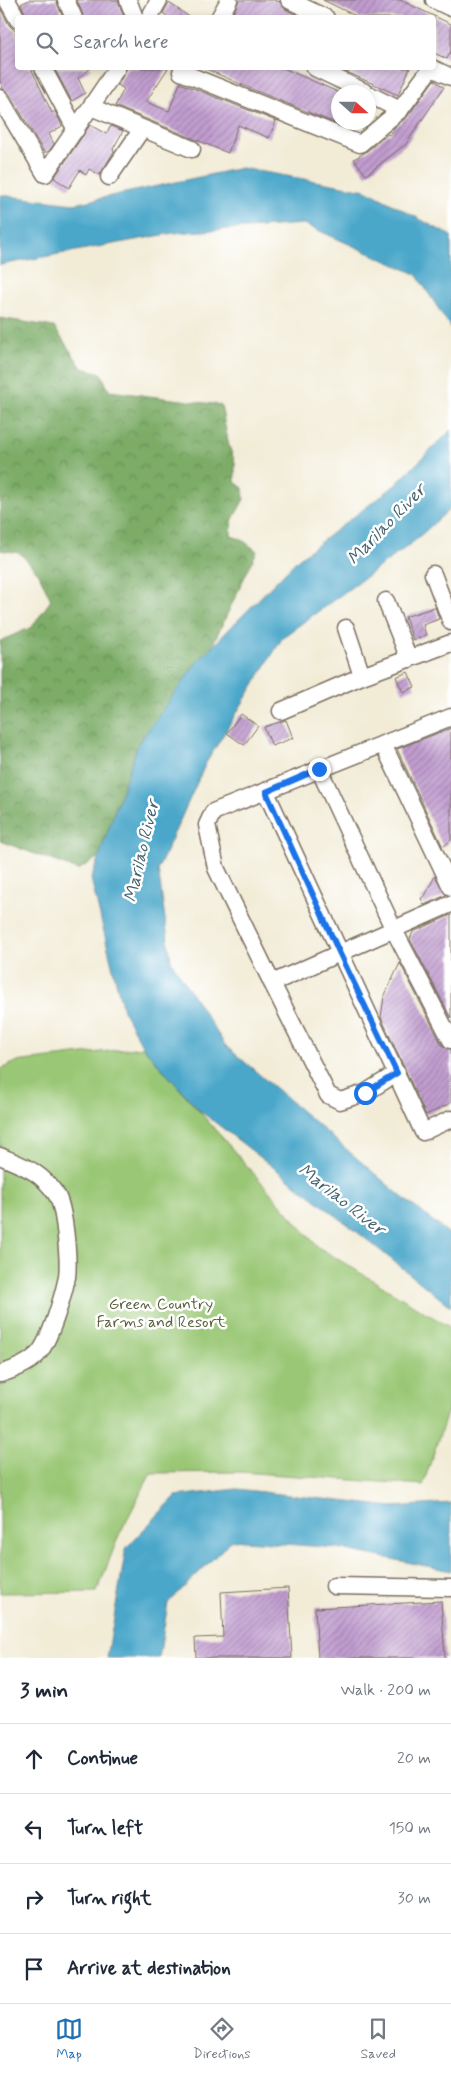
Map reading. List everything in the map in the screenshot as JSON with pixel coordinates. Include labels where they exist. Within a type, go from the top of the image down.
[{"type":"street","points":[[7,0],[15,15]]},
{"type":"street","points":[[66,0],[73,15]]},
{"type":"street","points":[[128,0],[134,15]]},
{"type":"street","points":[[151,15],[159,0]]},
{"type":"street","points":[[221,15],[229,0]]},
{"type":"street","points":[[289,0],[320,15]]},
{"type":"street","points":[[434,0],[451,8]]},
{"type":"street","points":[[44,70],[76,130]]},
{"type":"street","points":[[100,70],[107,83]]},
{"type":"street","points":[[0,98],[6,120],[45,174],[116,70]]},
{"type":"street","points":[[182,70],[181,72],[360,144],[400,110],[430,70]]},
{"type":"street","points":[[318,70],[350,85]]},
{"type":"street","points":[[435,70],[451,77]]},
{"type":"street","points":[[376,98],[400,110]]},
{"type":"street","points":[[91,107],[192,149]]},
{"type":"street","points":[[109,177],[142,129]]},
{"type":"street","points":[[434,574],[451,622]]},
{"type":"street","points":[[386,601],[409,659]]},
{"type":"street","points":[[346,628],[362,676]]},
{"type":"street","points":[[281,711],[362,676],[451,643]]},
{"type":"street","points":[[397,1073],[365,1093],[340,1101],[328,1095],[216,868],[206,824],[213,812],[383,744],[449,721]]},
{"type":"street","points":[[383,744],[451,887]]},
{"type":"street","points":[[319,769],[394,930],[451,1040]]},
{"type":"street","points":[[266,792],[423,1132],[451,1119]]},
{"type":"street","points":[[272,982],[451,904]]},
{"type":"street","points":[[0,1156],[39,1174],[58,1196],[65,1222],[67,1276],[48,1341],[37,1355],[21,1367],[0,1374]]},
{"type":"street","points":[[334,1586],[451,1588]]},
{"type":"green space","points":[[0,318],[54,327],[82,368],[101,373],[109,391],[221,405],[229,446],[235,462],[235,482],[243,488],[244,499],[232,521],[231,536],[241,539],[257,551],[113,848],[78,870],[0,841],[0,641],[32,627],[51,600],[39,574],[20,553],[0,550]]},
{"type":"green space","name":"Green Country Farms and Resort","points":[[143,1047],[318,1247],[451,1328],[451,1401],[423,1485],[240,1472],[151,1473],[119,1535],[97,1592],[0,1593],[0,1070],[15,1062]]},
{"type":"water","points":[[241,168],[366,190],[451,236],[451,328],[416,274],[304,224],[173,233],[0,265],[0,195],[74,204]]},
{"type":"water","name":"Marilao River","points":[[451,430],[451,508],[412,543],[283,637],[206,763],[158,869],[171,961],[225,1045],[402,1197],[451,1235],[451,1307],[199,1110],[143,1047],[123,1010],[91,879],[138,744],[197,662],[297,560],[394,486]]},
{"type":"water","points":[[237,1489],[392,1507],[451,1503],[451,1571],[337,1548],[232,1540],[168,1603],[159,1658],[107,1658],[126,1548],[176,1496]]},
{"type":"building","points":[[29,0],[56,0],[62,15],[26,15],[21,4]]},
{"type":"building","points":[[77,0],[118,0],[123,15],[83,15]]},
{"type":"building","points":[[239,0],[274,0],[280,2],[285,9],[296,15],[232,15]]},
{"type":"building","points":[[323,0],[400,0],[432,15],[354,15]]},
{"type":"building","points":[[169,3],[187,15],[165,15],[163,13]]},
{"type":"building","points":[[0,8],[9,25],[15,31],[15,70],[32,70],[52,113],[55,111],[62,126],[49,134],[54,144],[48,152],[44,152],[9,93],[3,89],[0,81]]},
{"type":"building","points":[[436,17],[451,24],[451,51],[447,59],[436,54]]},
{"type":"building","points":[[55,70],[88,70],[78,78],[85,93],[72,101]]},
{"type":"building","points":[[126,70],[167,70],[146,102],[169,111],[180,83],[276,121],[269,138],[238,125],[228,153],[115,106],[124,89],[118,85]]},
{"type":"building","points":[[209,70],[288,70],[331,89],[331,121]]},
{"type":"building","points":[[342,70],[409,70],[398,95]]},
{"type":"building","points":[[434,80],[444,87],[406,144],[366,175],[354,159],[388,134],[390,135],[395,127],[408,116]]},
{"type":"building","points":[[90,125],[106,134],[111,126],[123,131],[100,175],[89,169],[86,175],[80,170],[69,188],[54,178]]},
{"type":"building","points":[[435,607],[439,619],[423,625],[426,635],[413,640],[405,617]]},
{"type":"building","points":[[408,672],[415,687],[403,692],[396,677]]},
{"type":"building","points":[[241,714],[258,726],[244,745],[227,733]]},
{"type":"building","points":[[286,720],[293,738],[272,746],[264,727]]},
{"type":"building","points":[[451,728],[451,840],[443,847],[397,749]]},
{"type":"building","points":[[435,876],[446,895],[424,905],[421,898],[425,896]]},
{"type":"building","points":[[451,915],[451,1018],[410,939],[413,932]]},
{"type":"building","points":[[400,963],[442,1045],[451,1050],[451,1103],[426,1115],[381,1017],[384,997]]},
{"type":"building","points":[[288,1588],[292,1658],[196,1658],[195,1638],[223,1637],[221,1592]]},
{"type":"building","points":[[441,1601],[445,1658],[318,1658],[315,1608]]},
{"type":"route","points":[[319,769],[266,792],[397,1073],[365,1093]]}]
